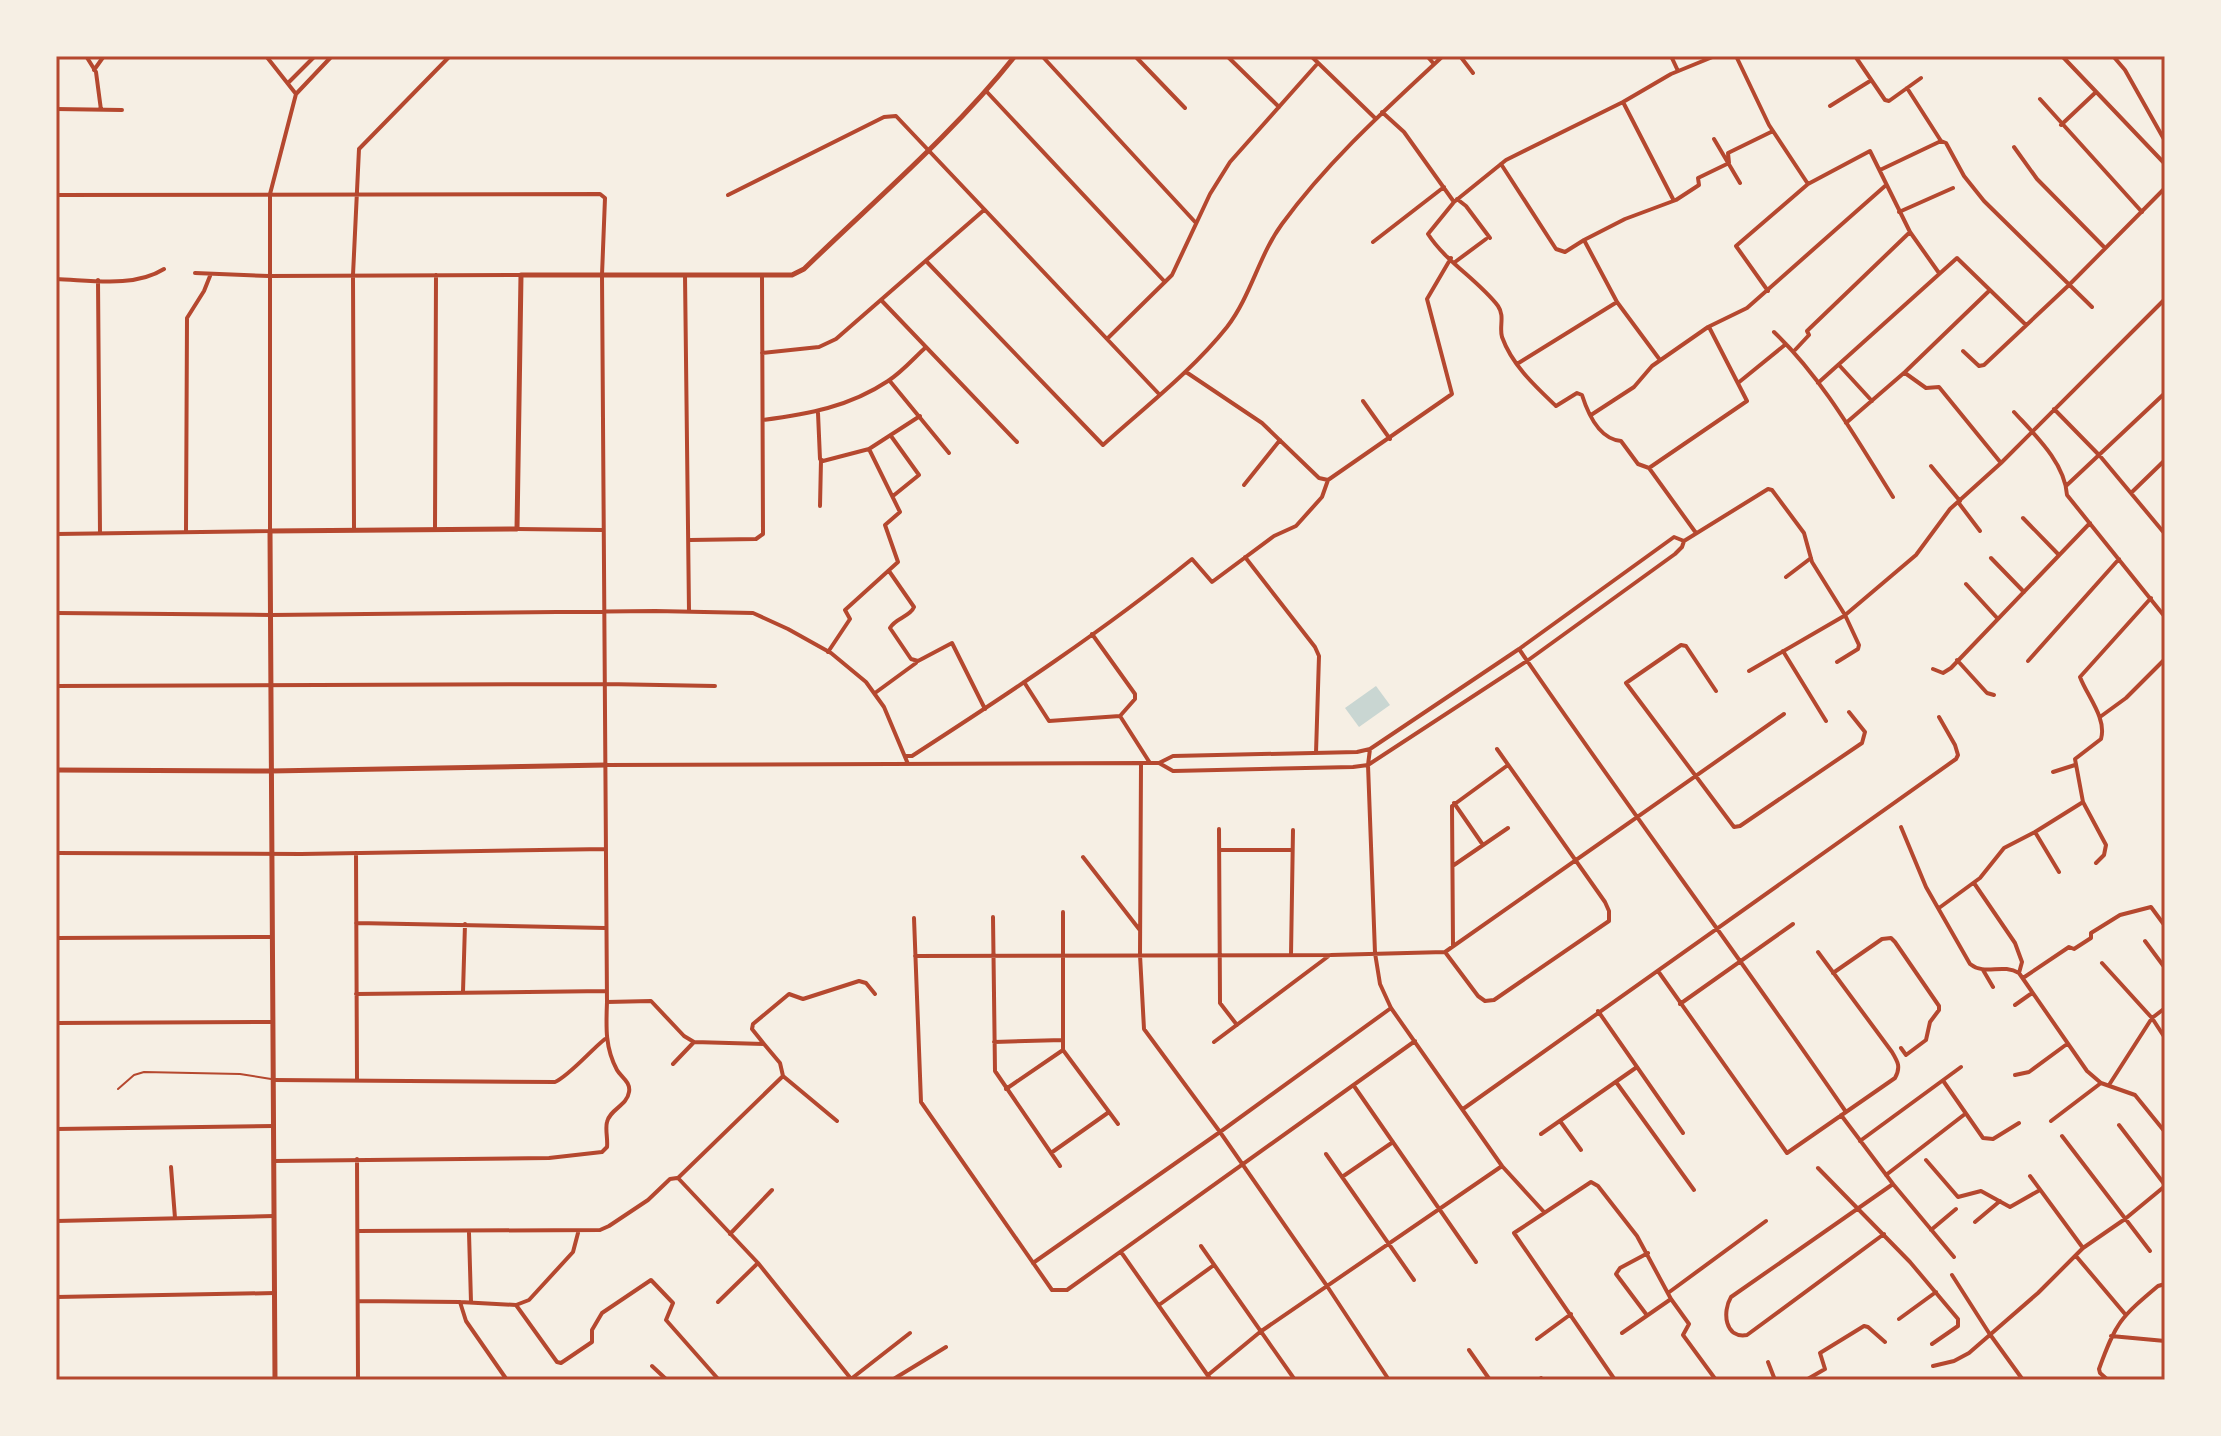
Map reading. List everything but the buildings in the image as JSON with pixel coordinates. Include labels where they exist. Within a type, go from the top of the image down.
[{"type":"street","points":[[86,56],[94,70],[101,110]]},
{"type":"street","points":[[94,70],[104,56]]},
{"type":"street","points":[[266,56],[296,94]]},
{"type":"street","points":[[289,82],[315,56]]},
{"type":"street","points":[[275,1380],[270,194],[296,94],[332,56]]},
{"type":"street","points":[[354,528],[353,275],[358,156],[362,145],[450,56]]},
{"type":"street","points":[[195,273],[269,276],[792,275],[804,269],[929,149],[987,92],[1015,56]]},
{"type":"street","points":[[1042,56],[1196,223]]},
{"type":"street","points":[[1135,56],[1185,108]]},
{"type":"street","points":[[1227,56],[1279,107]]},
{"type":"street","points":[[1311,56],[1375,118]]},
{"type":"street","points":[[1427,56],[1434,64]]},
{"type":"street","points":[[927,262],[1103,445],[1185,371],[1227,327],[1279,227],[1375,118],[1443,56]]},
{"type":"street","points":[[1460,56],[1473,73]]},
{"type":"street","points":[[1671,56],[1678,71]]},
{"type":"street","points":[[1696,533],[1649,468],[1638,464],[1621,441],[1605,436],[1579,392],[1556,406],[1517,364],[1501,333],[1501,312],[1497,305],[1430,237],[1429,231],[1456,200],[1501,164],[1678,71],[1715,56]]},
{"type":"street","points":[[1736,56],[1773,131],[1808,184]]},
{"type":"street","points":[[1855,56],[1882,99],[1889,101],[1921,78]]},
{"type":"street","points":[[2062,56],[2165,164]]},
{"type":"street","points":[[2113,56],[2125,70],[2165,141]]},
{"type":"street","points":[[1108,338],[1177,267],[1196,223],[1230,162],[1318,63]]},
{"type":"street","points":[[1830,106],[1870,81]]},
{"type":"street","points":[[1907,88],[1941,141],[1946,143],[1964,176],[1984,201],[2092,307]]},
{"type":"street","points":[[987,92],[1165,282]]},
{"type":"street","points":[[2061,125],[2096,92]]},
{"type":"street","points":[[2040,99],[2142,212]]},
{"type":"street","points":[[1623,102],[1673,200]]},
{"type":"street","points":[[56,109],[122,110]]},
{"type":"street","points":[[906,756],[912,756],[985,709],[1145,597],[1192,559],[1212,582],[1274,536],[1296,526],[1322,497],[1328,480],[1452,394],[1427,299],[1453,260],[1488,238],[1466,206],[1444,187],[1404,132],[1382,112]]},
{"type":"street","points":[[728,195],[888,115],[899,118],[1159,394]]},
{"type":"street","points":[[1729,163],[1728,153],[1773,131]]},
{"type":"street","points":[[1714,139],[1740,183]]},
{"type":"street","points":[[1880,170],[1941,141]]},
{"type":"street","points":[[2014,147],[2037,179],[2105,248]]},
{"type":"street","points":[[1768,292],[1736,246],[1808,184],[1870,151],[1910,232],[1939,273]]},
{"type":"street","points":[[1501,164],[1556,249],[1565,252],[1618,222],[1673,200],[1699,185],[1698,178],[1729,163]]},
{"type":"street","points":[[1591,415],[1634,387],[1660,360],[1768,292],[1885,186]]},
{"type":"street","points":[[1373,242],[1444,187]]},
{"type":"street","points":[[1899,212],[1953,188]]},
{"type":"street","points":[[1963,351],[1982,366],[2069,285],[2165,188]]},
{"type":"street","points":[[56,195],[600,194],[605,198],[602,275],[605,1039],[630,1091],[625,1101],[610,1114],[606,1124],[607,1147],[602,1152],[549,1158],[274,1161]]},
{"type":"street","points":[[762,353],[826,345],[882,301],[985,209]]},
{"type":"street","points":[[1795,350],[1809,335],[1807,331],[1910,232]]},
{"type":"street","points":[[1584,240],[1617,302],[1660,360]]},
{"type":"street","points":[[1818,383],[1958,258],[2026,325]]},
{"type":"street","points":[[56,279],[136,279],[164,269]]},
{"type":"street","points":[[186,531],[187,318],[210,275]]},
{"type":"street","points":[[435,529],[436,275]]},
{"type":"street","points":[[517,529],[521,275]]},
{"type":"street","points":[[685,275],[689,611]]},
{"type":"street","points":[[690,540],[756,539],[763,534],[762,276]]},
{"type":"street","points":[[98,280],[100,533]]},
{"type":"street","points":[[1846,423],[1905,372],[1990,290]]},
{"type":"street","points":[[1749,671],[1845,615],[1916,555],[1959,502],[2165,299]]},
{"type":"street","points":[[882,301],[1017,442]]},
{"type":"street","points":[[1517,364],[1617,302]]},
{"type":"street","points":[[2160,305],[2165,310]]},
{"type":"street","points":[[1649,468],[1747,401],[1708,327]]},
{"type":"street","points":[[1774,332],[1795,350],[1893,497]]},
{"type":"street","points":[[1738,383],[1786,344]]},
{"type":"street","points":[[763,420],[818,413],[889,380],[926,347]]},
{"type":"street","points":[[1839,365],[1872,401]]},
{"type":"street","points":[[1185,371],[1262,423],[1319,478],[1328,480]]},
{"type":"street","points":[[1905,372],[1926,388],[1939,387],[2001,463]]},
{"type":"street","points":[[889,380],[949,453]]},
{"type":"street","points":[[2067,485],[2165,393]]},
{"type":"street","points":[[1363,401],[1390,439]]},
{"type":"street","points":[[2054,409],[2163,526],[2165,534]]},
{"type":"street","points":[[2014,412],[2051,455],[2067,485],[2067,495],[2165,617]]},
{"type":"street","points":[[818,413],[820,506]]},
{"type":"street","points":[[821,460],[869,449],[920,416]]},
{"type":"street","points":[[891,436],[919,475],[893,496]]},
{"type":"street","points":[[1244,485],[1280,440]]},
{"type":"street","points":[[828,652],[850,619],[845,610],[898,562],[885,525],[900,514],[869,449]]},
{"type":"street","points":[[2131,493],[2165,460]]},
{"type":"street","points":[[1931,466],[1980,531]]},
{"type":"street","points":[[1159,763],[1173,771],[1368,765],[1527,661],[1675,554],[1684,541],[1768,489],[1772,490],[1804,533],[1811,558],[1859,645],[1854,652],[1837,662]]},
{"type":"street","points":[[2023,518],[2059,555]]},
{"type":"street","points":[[1933,669],[1946,672],[2090,523]]},
{"type":"street","points":[[56,534],[354,528],[603,530]]},
{"type":"street","points":[[56,770],[1159,763],[1173,756],[1357,752],[1370,749],[1519,649],[1674,537],[1684,541]]},
{"type":"street","points":[[1245,557],[1319,656],[1316,753]]},
{"type":"street","points":[[1786,577],[1811,558]]},
{"type":"street","points":[[1991,558],[2024,592]]},
{"type":"street","points":[[2028,661],[2119,559]]},
{"type":"street","points":[[889,571],[914,607],[912,612],[890,628],[911,659],[918,661]]},
{"type":"street","points":[[1966,584],[1998,619]]},
{"type":"street","points":[[2096,863],[2104,855],[2106,845],[2083,802],[2075,765],[2078,755],[2102,737],[2100,717],[2080,677],[2151,598]]},
{"type":"street","points":[[56,613],[753,613],[828,652],[852,669],[875,693],[908,764]]},
{"type":"street","points":[[1024,682],[1049,721],[1120,716],[1132,703],[1135,694],[1092,634]]},
{"type":"street","points":[[875,693],[918,661],[952,643],[985,709]]},
{"type":"street","points":[[1716,691],[1686,646],[1681,645],[1626,683],[1731,825],[1740,826],[1862,743],[1865,732],[1849,712]]},
{"type":"street","points":[[1519,649],[1636,818],[1742,960],[1844,1114],[1850,1128],[1954,1257]]},
{"type":"street","points":[[1783,651],[1826,721]]},
{"type":"street","points":[[2100,717],[2126,698],[2165,659]]},
{"type":"street","points":[[1957,660],[1987,693],[1994,695]]},
{"type":"street","points":[[56,686],[715,686]]},
{"type":"street","points":[[915,956],[1445,952],[1784,714]]},
{"type":"street","points":[[1120,716],[1150,763]]},
{"type":"street","points":[[1463,1109],[1956,759],[1955,745],[1939,717]]},
{"type":"street","points":[[1370,749],[1375,953],[1380,984],[1391,1008],[1502,1166],[1544,1212]]},
{"type":"street","points":[[1445,952],[1478,996],[1485,1001],[1494,1000],[1609,921],[1609,911],[1576,860],[1497,749]]},
{"type":"street","points":[[1141,763],[1140,955],[1144,1029],[1220,1132],[1389,1380]]},
{"type":"street","points":[[1453,946],[1452,806],[1508,765]]},
{"type":"street","points":[[2053,772],[2075,765]]},
{"type":"street","points":[[1938,908],[1974,883],[2004,848],[2083,802]]},
{"type":"street","points":[[1454,803],[1483,845]]},
{"type":"street","points":[[1901,827],[1926,887],[1970,964],[1983,970],[2007,968],[2019,973],[2087,1071],[2101,1083],[2135,1095],[2165,1132]]},
{"type":"street","points":[[1454,865],[1508,828]]},
{"type":"street","points":[[1219,829],[1220,1004],[1237,1025]]},
{"type":"street","points":[[1291,955],[1293,830]]},
{"type":"street","points":[[2035,832],[2059,872]]},
{"type":"street","points":[[56,853],[272,854],[606,849]]},
{"type":"street","points":[[1219,850],[1293,850]]},
{"type":"street","points":[[356,853],[357,1079]]},
{"type":"street","points":[[1083,857],[1140,931]]},
{"type":"street","points":[[1974,883],[2015,943],[2022,962],[2019,973]]},
{"type":"street","points":[[2023,978],[2069,947],[2074,949],[2091,938],[2091,933],[2120,915],[2151,907],[2165,926]]},
{"type":"street","points":[[1063,912],[1063,1050],[1118,1124]]},
{"type":"street","points":[[993,917],[996,1074],[1060,1166]]},
{"type":"street","points":[[914,918],[921,1102],[1052,1290],[1060,1292],[1121,1252],[1415,1041]]},
{"type":"street","points":[[356,923],[605,928]]},
{"type":"street","points":[[463,992],[465,924]]},
{"type":"street","points":[[1680,1004],[1793,924]]},
{"type":"street","points":[[56,938],[272,937]]},
{"type":"street","points":[[1833,973],[1882,939],[1891,938],[1895,942],[1939,1006],[1930,1022],[1926,1040],[1906,1055],[1901,1048]]},
{"type":"street","points":[[2145,941],[2165,968]]},
{"type":"street","points":[[1658,971],[1785,1152],[1790,1152],[1895,1078],[1899,1072],[1899,1064],[1818,952]]},
{"type":"street","points":[[1214,1042],[1331,955]]},
{"type":"street","points":[[2102,963],[2152,1018],[2165,1038]]},
{"type":"street","points":[[1983,970],[1993,987]]},
{"type":"street","points":[[837,1121],[783,1076],[780,1063],[752,1029],[753,1024],[789,994],[803,999],[859,981],[866,983],[875,994]]},
{"type":"street","points":[[356,994],[607,991]]},
{"type":"street","points":[[2015,1005],[2032,993]]},
{"type":"street","points":[[607,1002],[651,1001],[684,1036],[694,1042],[764,1044]]},
{"type":"street","points":[[1033,1263],[1391,1008]]},
{"type":"street","points":[[2109,1085],[2152,1018],[2165,1008]]},
{"type":"street","points":[[1598,1011],[1683,1133]]},
{"type":"street","points":[[56,1023],[273,1022]]},
{"type":"street","points":[[273,1080],[555,1082],[605,1039]]},
{"type":"street","points":[[994,1042],[1063,1040]]},
{"type":"street","points":[[673,1064],[694,1042]]},
{"type":"street","points":[[2015,1075],[2029,1072],[2067,1044]]},
{"type":"street","points":[[1006,1089],[1063,1050]]},
{"type":"street","points":[[1541,1134],[1637,1067]]},
{"type":"street","points":[[1860,1141],[1961,1067]]},
{"type":"street","points":[[358,1231],[578,1232],[609,1226],[648,1200],[670,1179],[678,1178],[783,1076]]},
{"type":"street","points":[[1943,1081],[1983,1138],[1993,1139],[2019,1123]]},
{"type":"street","points":[[1616,1082],[1694,1190]]},
{"type":"street","points":[[2051,1121],[2101,1083]]},
{"type":"street","points":[[1354,1086],[1476,1262]]},
{"type":"street","points":[[1051,1153],[1109,1112]]},
{"type":"street","points":[[1886,1175],[1965,1114]]},
{"type":"street","points":[[1560,1121],[1581,1150]]},
{"type":"street","points":[[1933,1366],[1954,1361],[1969,1353],[2038,1293],[2083,1248],[2165,1186],[2119,1125]]},
{"type":"street","points":[[56,1129],[274,1126]]},
{"type":"street","points":[[2062,1136],[2150,1251]]},
{"type":"street","points":[[1342,1177],[1393,1142]]},
{"type":"street","points":[[1326,1154],[1414,1280]]},
{"type":"street","points":[[357,1159],[358,1380]]},
{"type":"street","points":[[1926,1160],[1958,1197],[1981,1191],[2012,1206],[2040,1190]]},
{"type":"street","points":[[1121,1252],[1210,1379],[1260,1332],[1502,1166]]},
{"type":"street","points":[[171,1167],[175,1218]]},
{"type":"street","points":[[1818,1168],[1884,1234],[1958,1319],[1959,1323],[1932,1344]]},
{"type":"street","points":[[2030,1176],[2083,1248]]},
{"type":"street","points":[[678,1178],[758,1263],[851,1379],[910,1333]]},
{"type":"street","points":[[1615,1380],[1515,1236],[1516,1231],[1587,1183],[1595,1183],[1648,1253],[1671,1299],[1689,1324],[1683,1335],[1687,1343],[1716,1380]]},
{"type":"street","points":[[1884,1234],[1747,1335],[1734,1334],[1726,1320],[1728,1300],[1893,1184]]},
{"type":"street","points":[[730,1234],[772,1190]]},
{"type":"street","points":[[1975,1222],[2000,1201]]},
{"type":"street","points":[[1931,1230],[1956,1209]]},
{"type":"street","points":[[56,1221],[274,1216]]},
{"type":"street","points":[[1668,1293],[1766,1221]]},
{"type":"street","points":[[469,1232],[471,1302]]},
{"type":"street","points":[[358,1301],[516,1305],[529,1300],[573,1252],[578,1232]]},
{"type":"street","points":[[1201,1246],[1295,1380]]},
{"type":"street","points":[[1646,1314],[1616,1274],[1620,1268],[1648,1253]]},
{"type":"street","points":[[2076,1256],[2125,1314]]},
{"type":"street","points":[[718,1302],[758,1263]]},
{"type":"street","points":[[1159,1305],[1214,1265]]},
{"type":"street","points":[[1952,1275],[2023,1380]]},
{"type":"street","points":[[516,1305],[557,1362],[564,1362],[592,1342],[592,1330],[602,1313],[651,1280],[673,1303],[666,1320],[719,1380]]},
{"type":"street","points":[[2108,1380],[2099,1369],[2111,1336],[2125,1314],[2158,1286],[2165,1284]]},
{"type":"street","points":[[1899,1319],[1936,1291]]},
{"type":"street","points":[[56,1297],[275,1293]]},
{"type":"street","points":[[1622,1333],[1671,1299]]},
{"type":"street","points":[[460,1302],[466,1321],[507,1380]]},
{"type":"street","points":[[1537,1339],[1571,1314]]},
{"type":"street","points":[[1806,1380],[1825,1369],[1820,1353],[1864,1326],[1885,1342]]},
{"type":"street","points":[[2111,1336],[2165,1341]]},
{"type":"street","points":[[892,1380],[946,1347]]},
{"type":"street","points":[[1469,1350],[1490,1380]]},
{"type":"street","points":[[1768,1362],[1775,1380]]},
{"type":"street","points":[[652,1366],[667,1380]]},
{"type":"lane","points":[[118,1089],[134,1075],[144,1072],[240,1074],[273,1080]]},
{"type":"shaded area","points":[[1376,686],[1390,705],[1359,727],[1345,708]]}]
